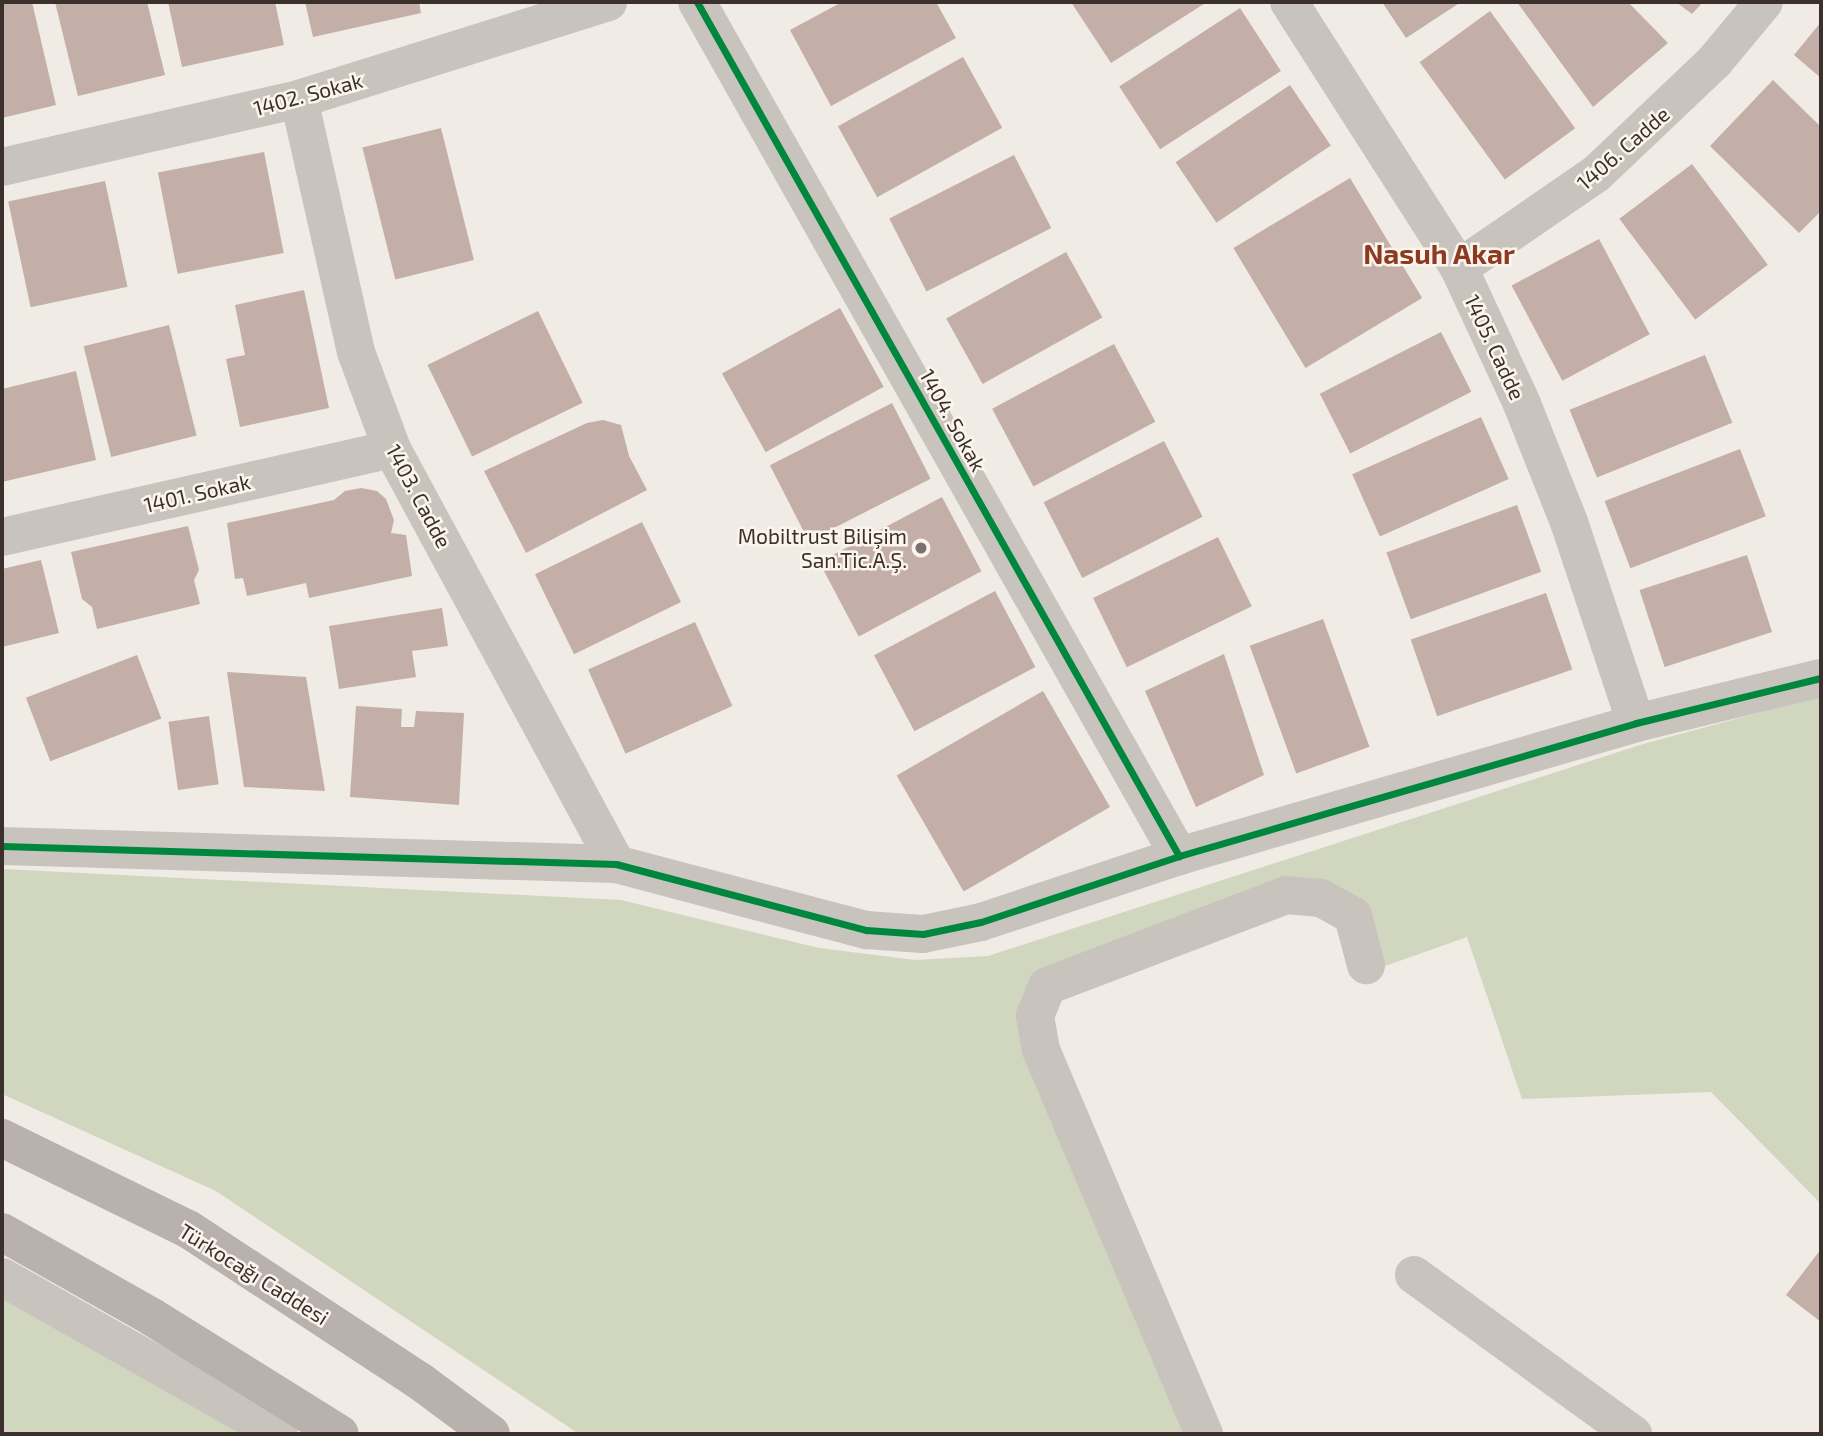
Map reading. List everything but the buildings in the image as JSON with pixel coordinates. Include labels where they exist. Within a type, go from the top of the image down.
[{"type":"main road","name":"Türkocağı Caddesi","points":[[2,1138],[188,1229],[421,1382],[491,1434]]},
{"type":"main road","points":[[2,1232],[152,1317],[340,1434]]},
{"type":"street","name":"1402. Sokak","points":[[2,167],[299,99],[608,2]]},
{"type":"street","name":"1404. Sokak","points":[[697,2],[1179,856]]},
{"type":"street","name":"1405. Cadde","points":[[1289,2],[1459,268],[1522,404],[1569,522],[1636,723]]},
{"type":"street","name":"1406. Cadde","points":[[1459,268],[1596,174],[1714,62],[1764,2]]},
{"type":"street","name":"1403. Cadde","points":[[299,99],[356,352],[393,449],[616,864]]},
{"type":"street","name":"1401. Sokak","points":[[2,537],[393,449]]},
{"type":"street","points":[[2,846],[616,864],[866,930],[923,934],[981,922],[1179,856],[1636,723],[1821,677]]},
{"type":"street","points":[[1204,1434],[1041,1050],[1035,1016],[1047,986],[1286,895],[1321,898],[1353,916],[1366,965]]},
{"type":"street","points":[[1414,1275],[1633,1434]]},
{"type":"street","points":[[2,1278],[279,1434]]},
{"type":"green space","points":[[1821,696],[1821,1204],[1711,1092],[1522,1099],[1467,937],[1371,971],[1321,898],[1047,986],[1035,1016],[1204,1434],[579,1434],[216,1191],[2,1094],[2,869],[621,900],[819,948],[915,960],[988,956],[1643,744]]},
{"type":"green space","points":[[2,1277],[279,1434],[2,1434]]},
{"type":"cycle path","points":[[697,2],[1179,856]]},
{"type":"cycle path","points":[[2,846],[616,864],[866,930],[923,934],[981,922],[1179,856],[1636,723],[1821,678]]},
{"type":"place","name":"Mobiltrust Bilişim San.Tic.A.Ş.","points":[[921,548]]},
{"type":"district","name":"Nasuh Akar","points":[[1439,253]]}]
